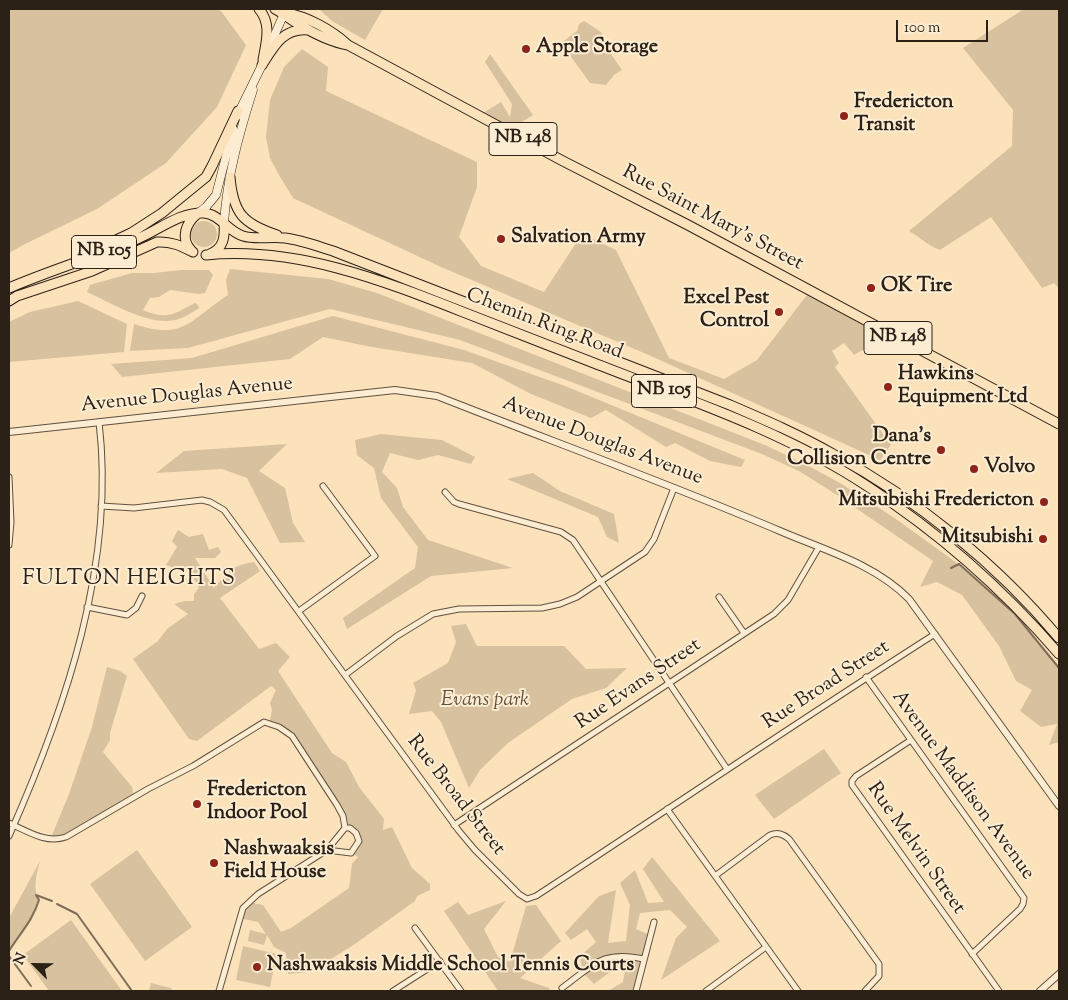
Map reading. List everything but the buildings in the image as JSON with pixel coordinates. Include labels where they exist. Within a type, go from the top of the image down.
[{"type":"main road","points":[[238,111],[216,196],[188,222],[185,236],[189,247],[194,252],[206,255],[217,251],[222,245],[225,235],[226,195],[238,139],[262,65],[268,26],[259,9]]},
{"type":"main road","name":"Rue Saint Mary's Street","points":[[275,9],[286,11],[294,22],[312,27],[334,42],[348,45],[1059,424]]},
{"type":"main road","points":[[262,65],[275,45],[286,35],[298,29],[312,27],[301,9]]},
{"type":"main road","points":[[40,275],[131,233],[162,213],[206,177],[262,65],[286,11]]},
{"type":"main road","points":[[230,177],[234,204],[240,215],[260,230],[284,238]]},
{"type":"main road","points":[[197,214],[209,214],[224,223]]},
{"type":"main road","name":"NB 105","points":[[9,288],[139,239],[183,216],[197,214]]},
{"type":"main road","name":"Chemin Ring Road","points":[[224,223],[233,232],[244,236],[284,238],[333,251],[730,405],[781,427],[875,478],[934,519],[1010,585],[1059,638]]},
{"type":"main road","name":"NB 105","points":[[9,301],[17,296],[92,271],[157,242],[166,241],[194,252]]},
{"type":"main road","name":"Chemin Ring Road","points":[[206,255],[240,254],[300,260],[375,279],[691,401],[783,440],[831,464],[866,485],[925,526],[1004,594],[1059,654]]},
{"type":"street","name":"Avenue Douglas Avenue","points":[[9,432],[395,390],[437,396],[719,505],[864,567],[888,580],[909,599],[1059,806]]},
{"type":"street","points":[[9,836],[11,824],[50,740],[60,710],[87,607],[102,506],[103,474],[99,422]]},
{"type":"street","points":[[9,477],[11,522],[9,545]]},
{"type":"street","points":[[299,611],[375,556],[323,486]]},
{"type":"street","points":[[345,676],[397,636],[433,614],[467,608],[542,608],[560,604],[576,597],[638,558],[650,546],[674,488]]},
{"type":"street","points":[[444,492],[454,502],[459,504],[567,536],[577,544],[726,769]]},
{"type":"street","name":"Rue Broad Street","points":[[102,506],[134,508],[202,500],[217,505],[230,516],[454,825],[498,874],[518,894],[527,899],[536,896],[866,677],[935,634]]},
{"type":"street","name":"Rue Evans Street","points":[[454,825],[774,614],[788,600],[819,548]]},
{"type":"street","points":[[87,607],[127,615],[136,608],[142,596]]},
{"type":"street","points":[[719,596],[744,633]]},
{"type":"street","name":"Avenue Maddison Avenue","points":[[866,677],[1024,898],[1020,909],[972,954]]},
{"type":"street","points":[[11,824],[50,840],[58,840],[193,766],[264,722],[279,727],[292,736],[337,805],[343,816],[345,828],[327,850],[258,894],[242,908],[219,991]]},
{"type":"street","name":"Rue Melvin Street","points":[[911,740],[856,776],[852,780],[852,785],[999,991]]},
{"type":"street","points":[[667,809],[798,991]]},
{"type":"street","points":[[327,850],[351,853],[359,841],[356,832],[350,828],[345,828]]},
{"type":"street","points":[[715,876],[770,835],[783,834],[789,839],[879,964],[879,976],[864,991]]},
{"type":"street","points":[[636,991],[654,922]]},
{"type":"street","points":[[415,928],[461,991]]},
{"type":"street","points":[[706,991],[766,947]]},
{"type":"street","points":[[562,988],[599,961],[608,957],[626,955],[644,959]]},
{"type":"street","points":[[393,991],[440,962]]},
{"type":"street","points":[[1040,991],[1059,974]]},
{"type":"green space","points":[[9,9],[217,9],[221,11],[246,45],[217,107],[166,163],[97,209],[9,253]]},
{"type":"green space","points":[[319,9],[383,9],[365,40],[332,21]]},
{"type":"green space","points":[[1024,9],[1059,9],[1059,288],[1054,283],[1042,288],[991,217],[940,250],[909,231],[1012,146],[1013,110],[963,48]]},
{"type":"green space","points":[[584,21],[601,32],[609,51],[622,70],[614,75],[606,85],[590,83],[561,43],[577,31],[579,24]]},
{"type":"green space","points":[[302,49],[328,67],[326,91],[477,162],[477,187],[459,237],[481,266],[544,292],[582,234],[616,250],[669,358],[724,379],[757,360],[810,291],[890,334],[854,355],[844,343],[832,351],[839,363],[835,367],[891,445],[880,460],[651,356],[441,267],[293,198],[270,158],[266,137],[270,100],[284,67]]},
{"type":"green space","points":[[490,54],[533,115],[520,123],[539,142],[483,113],[501,102],[510,117],[512,104],[485,62]]},
{"type":"green space","points":[[204,221],[213,225],[217,234],[213,243],[204,247],[195,243],[191,234],[195,225]]},
{"type":"green space","points":[[230,269],[328,279],[377,293],[765,445],[840,483],[896,519],[954,561],[1015,614],[1059,668],[1059,742],[1049,745],[1057,724],[1041,727],[1020,711],[1032,690],[1016,681],[999,646],[962,595],[937,582],[920,587],[933,561],[799,471],[762,454],[460,340],[330,309],[188,348],[130,351],[134,324],[151,329],[176,329],[195,320],[228,295],[226,280]]},
{"type":"green space","points":[[209,270],[213,275],[205,293],[199,294],[170,290],[159,297],[150,298],[143,310],[158,315],[170,315],[195,303],[198,305],[199,308],[178,319],[165,321],[142,317],[87,292],[90,285],[132,273]]},
{"type":"green space","points":[[78,301],[127,324],[124,352],[9,362],[9,322],[30,312]]},
{"type":"green space","points":[[333,316],[464,350],[565,386],[745,460],[741,467],[710,461],[675,443],[666,447],[606,410],[591,418],[531,394],[472,363],[323,337],[290,359],[122,377],[111,364],[192,358]]},
{"type":"green space","points":[[381,434],[442,440],[475,457],[471,464],[438,455],[418,460],[390,453],[382,472],[397,488],[403,507],[428,540],[513,568],[431,576],[347,629],[343,618],[415,568],[418,547],[381,498],[374,468],[357,455],[355,440]]},
{"type":"green space","points":[[287,444],[259,471],[285,488],[293,523],[305,542],[280,543],[247,478],[222,469],[156,473],[184,451]]},
{"type":"green space","points":[[533,473],[560,491],[614,514],[619,543],[607,537],[598,517],[507,479]]},
{"type":"green space","points":[[178,530],[189,537],[203,534],[209,550],[218,547],[221,552],[215,558],[195,558],[214,588],[231,570],[240,565],[254,562],[260,571],[220,598],[259,649],[276,643],[290,657],[278,671],[332,753],[346,762],[359,787],[384,819],[383,830],[392,827],[412,868],[430,884],[430,890],[417,896],[415,901],[355,944],[310,972],[288,974],[286,953],[274,947],[267,935],[264,945],[248,941],[250,930],[266,934],[258,922],[239,918],[248,902],[263,905],[281,932],[291,928],[349,888],[352,864],[358,857],[351,853],[359,841],[356,833],[345,828],[343,816],[286,730],[269,725],[272,710],[270,703],[276,690],[271,686],[197,741],[189,739],[133,659],[158,641],[167,629],[188,614],[174,604],[194,601],[194,594],[199,588],[187,567],[175,568],[166,565],[177,547],[172,541]]},
{"type":"green space","name":"Evans park","points":[[466,624],[477,646],[564,646],[586,669],[627,668],[606,688],[572,699],[508,743],[480,770],[469,788],[441,722],[432,711],[409,714],[416,690],[413,683],[448,663],[456,642],[451,626]]},
{"type":"green space","points":[[107,667],[120,671],[127,676],[110,733],[110,740],[103,752],[132,787],[134,797],[66,837],[50,840],[69,794],[92,727]]},
{"type":"green space","points":[[824,749],[841,773],[774,819],[755,795]]},
{"type":"green space","points":[[137,850],[192,927],[145,961],[90,884]]},
{"type":"green space","points":[[652,857],[720,941],[661,980],[676,938],[687,927],[670,910],[640,913],[636,929],[650,935],[636,991],[608,991],[623,982],[625,971],[618,966],[594,984],[583,973],[580,956],[596,942],[587,929],[571,940],[565,933],[599,896],[616,890],[608,943],[626,941],[630,905],[620,883],[635,870],[648,903],[664,902],[643,869]]},
{"type":"green space","points":[[40,861],[35,886],[39,900],[29,921],[9,951],[9,918]]},
{"type":"green space","points":[[506,901],[484,929],[498,957],[510,962],[526,906],[536,905],[561,941],[520,978],[549,988],[550,991],[498,991],[444,911],[458,902],[468,915]]},
{"type":"green space","points":[[71,920],[122,991],[49,991],[23,955]]},
{"type":"green space","name":"Nashwaaksis Middle School Tennis Courts","points":[[243,946],[277,954],[270,987],[236,980]]},
{"type":"green space","points":[[151,983],[171,988],[172,991],[149,991]]},
{"type":"waterway","points":[[951,568],[959,564],[1015,614],[1059,668]]},
{"type":"waterway","points":[[36,895],[52,901]]},
{"type":"waterway","points":[[9,951],[33,915],[39,900],[36,895]]},
{"type":"waterway","points":[[57,904],[77,914],[132,991]]},
{"type":"waterway","points":[[9,956],[31,986]]},
{"type":"place","name":"Apple Storage","points":[[526,49]]},
{"type":"place","name":"Fredericton Transit","points":[[844,116]]},
{"type":"place","name":"Salvation Army","points":[[501,239]]},
{"type":"place","name":"OK Tire","points":[[871,288]]},
{"type":"place","name":"Excel Pest Control","points":[[779,312]]},
{"type":"place","name":"Hawkins Equipment Ltd","points":[[888,387]]},
{"type":"place","name":"Dana's Collision Centre","points":[[941,450]]},
{"type":"place","name":"Volvo","points":[[974,469]]},
{"type":"place","name":"Mitsubishi Fredericton","points":[[1044,502]]},
{"type":"place","name":"Mitsubishi","points":[[1043,539]]},
{"type":"place","name":"Fredericton Indoor Pool","points":[[197,804]]},
{"type":"place","name":"Nashwaaksis Field House","points":[[214,863]]},
{"type":"place","name":"Nashwaaksis Middle School Tennis Courts","points":[[257,967]]},
{"type":"district","name":"FULTON HEIGHTS","points":[[129,580]]}]
